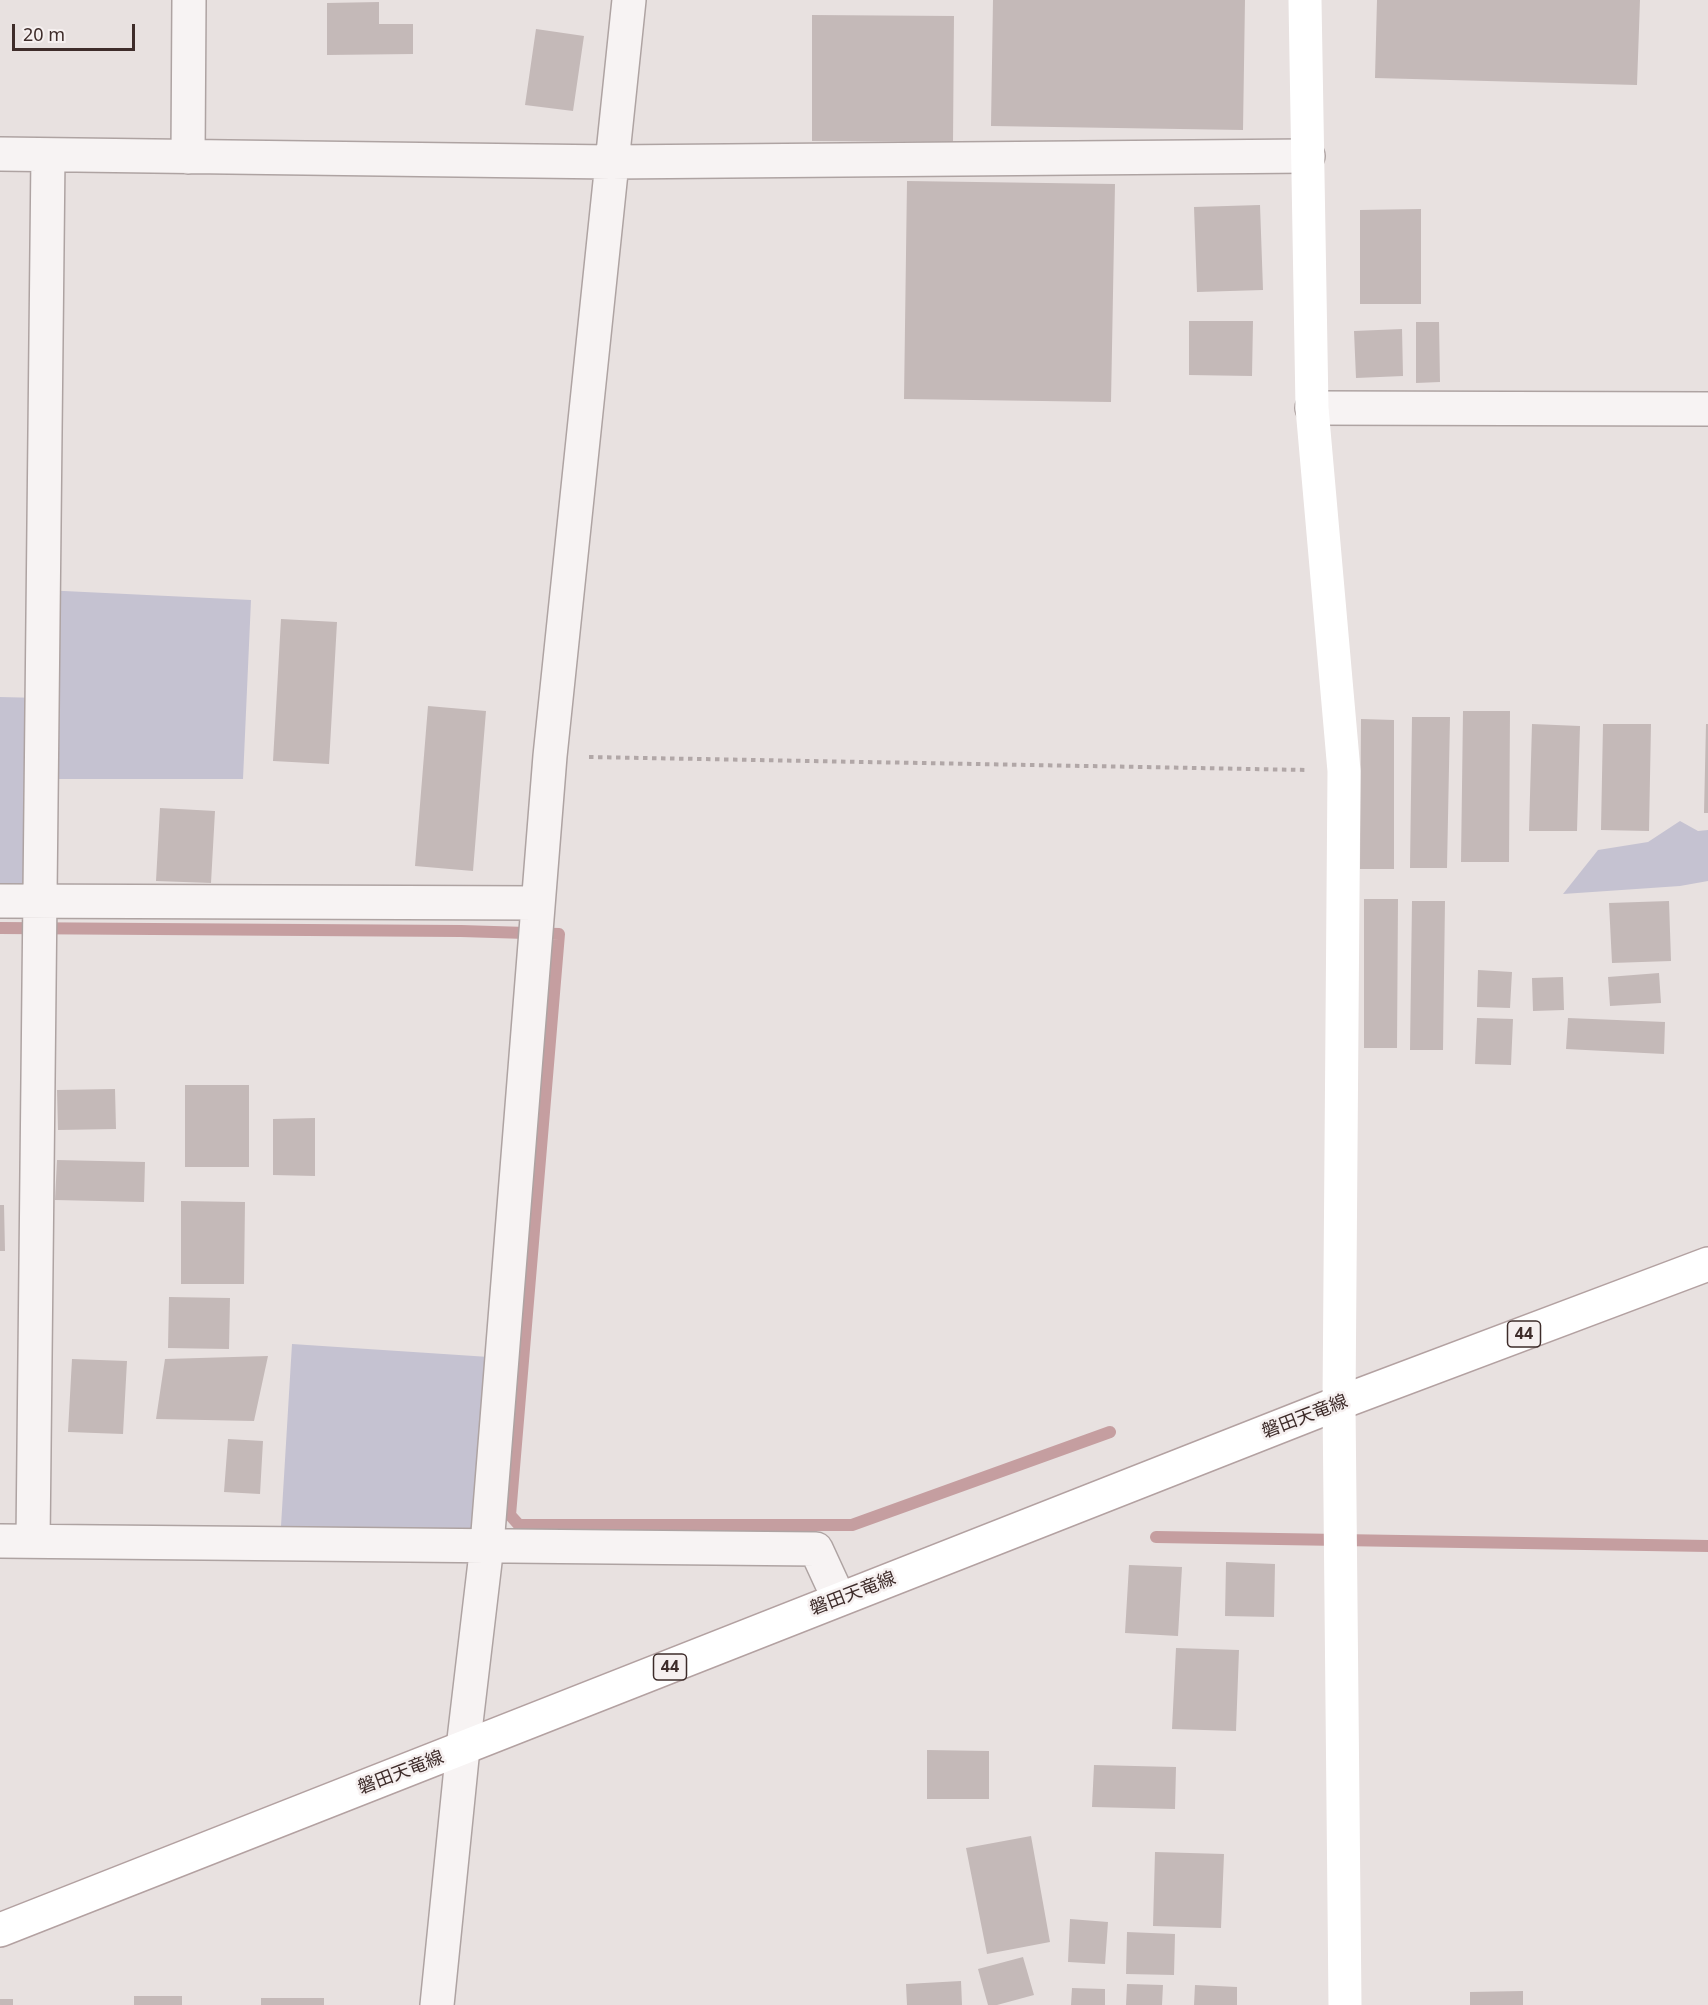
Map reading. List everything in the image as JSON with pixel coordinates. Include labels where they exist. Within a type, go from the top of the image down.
[{"type":"street","points":[[188,157],[189,0]]},
{"type":"street","points":[[437,2005],[463,1748],[487,1545],[550,756],[629,0]]},
{"type":"street","points":[[1305,0],[1312,408],[1344,771],[1340,1403],[1345,2005]]},
{"type":"street","points":[[0,154],[611,162],[1308,156]]},
{"type":"street","points":[[33,1541],[48,155]]},
{"type":"street","points":[[1312,408],[1708,409]]},
{"type":"street","points":[[0,901],[538,903]]},
{"type":"street","name":"磐田天竜線","points":[[0,1930],[1340,1403],[1708,1264]]},
{"type":"street","points":[[0,1541],[816,1549],[839,1599]]},
{"type":"path","points":[[550,756],[1344,771]]},
{"type":"shaded area","points":[[43,590],[251,600],[243,779],[41,779],[40,901],[0,901],[0,697],[41,698]]},
{"type":"shaded area","points":[[1680,821],[1698,831],[1708,830],[1708,881],[1680,886],[1563,894],[1598,850],[1648,842]]},
{"type":"shaded area","points":[[292,1344],[489,1357],[472,1534],[281,1526]]},
{"type":"building","points":[[993,0],[1245,0],[1243,130],[991,126]]},
{"type":"building","points":[[1377,0],[1640,0],[1637,85],[1375,78]]},
{"type":"building","points":[[379,2],[379,24],[413,24],[413,54],[327,55],[327,3]]},
{"type":"building","points":[[812,15],[954,16],[953,142],[812,141]]},
{"type":"building","points":[[536,29],[584,36],[573,111],[525,105]]},
{"type":"building","points":[[907,181],[1115,184],[1111,402],[904,399]]},
{"type":"building","points":[[1260,205],[1263,290],[1197,292],[1194,207]]},
{"type":"building","points":[[1421,209],[1421,304],[1360,304],[1360,210]]},
{"type":"building","points":[[1189,321],[1253,321],[1252,376],[1189,375]]},
{"type":"building","points":[[1416,322],[1439,322],[1440,382],[1416,383]]},
{"type":"building","points":[[1402,329],[1403,376],[1356,378],[1354,331]]},
{"type":"building","points":[[281,619],[337,622],[329,764],[273,761]]},
{"type":"building","points":[[428,706],[486,711],[473,871],[415,866]]},
{"type":"building","points":[[1463,711],[1510,711],[1509,862],[1461,862]]},
{"type":"building","points":[[1412,717],[1450,717],[1447,868],[1410,868]]},
{"type":"building","points":[[1361,719],[1394,720],[1394,869],[1360,869]]},
{"type":"building","points":[[1532,724],[1580,726],[1577,831],[1529,831]]},
{"type":"building","points":[[1603,724],[1651,724],[1649,831],[1601,830]]},
{"type":"building","points":[[1706,724],[1708,724],[1708,813],[1704,813]]},
{"type":"building","points":[[160,808],[215,811],[211,883],[156,881]]},
{"type":"building","points":[[1364,899],[1398,899],[1397,1048],[1364,1048]]},
{"type":"building","points":[[1412,901],[1445,901],[1443,1050],[1410,1050]]},
{"type":"building","points":[[1669,901],[1671,961],[1612,963],[1609,903]]},
{"type":"building","points":[[1478,970],[1512,972],[1510,1008],[1477,1007]]},
{"type":"building","points":[[1659,973],[1661,1003],[1610,1006],[1608,977]]},
{"type":"building","points":[[1563,977],[1564,1010],[1533,1011],[1532,978]]},
{"type":"building","points":[[1477,1018],[1513,1019],[1511,1065],[1475,1064]]},
{"type":"building","points":[[1568,1018],[1665,1022],[1664,1054],[1566,1049]]},
{"type":"building","points":[[185,1085],[249,1085],[249,1167],[185,1167]]},
{"type":"building","points":[[115,1089],[116,1129],[58,1130],[57,1090]]},
{"type":"building","points":[[315,1118],[315,1176],[273,1175],[273,1119]]},
{"type":"building","points":[[57,1160],[145,1162],[144,1202],[55,1200]]},
{"type":"building","points":[[181,1201],[245,1202],[244,1284],[181,1284]]},
{"type":"building","points":[[0,1205],[4,1205],[5,1251],[0,1251]]},
{"type":"building","points":[[169,1297],[230,1298],[229,1349],[168,1348]]},
{"type":"building","points":[[268,1356],[254,1421],[156,1419],[165,1359]]},
{"type":"building","points":[[72,1359],[127,1361],[123,1434],[68,1432]]},
{"type":"building","points":[[228,1439],[263,1441],[260,1494],[224,1492]]},
{"type":"building","points":[[1226,1562],[1275,1564],[1274,1617],[1225,1616]]},
{"type":"building","points":[[1129,1565],[1182,1567],[1178,1636],[1125,1633]]},
{"type":"building","points":[[1176,1648],[1239,1650],[1236,1731],[1172,1729]]},
{"type":"building","points":[[927,1750],[989,1751],[989,1799],[927,1799]]},
{"type":"building","points":[[1094,1765],[1176,1767],[1175,1809],[1092,1807]]},
{"type":"building","points":[[1031,1836],[1050,1942],[987,1954],[966,1848]]},
{"type":"building","points":[[1155,1852],[1224,1854],[1221,1928],[1153,1926]]},
{"type":"building","points":[[1070,1919],[1108,1922],[1105,1964],[1068,1962]]},
{"type":"building","points":[[1127,1932],[1175,1934],[1174,1975],[1126,1974]]},
{"type":"building","points":[[1023,1957],[1034,1995],[997,2005],[988,2005],[978,1969]]},
{"type":"building","points":[[961,1981],[962,2005],[907,2005],[906,1984]]},
{"type":"building","points":[[1127,1984],[1163,1985],[1162,2005],[1126,2005]]},
{"type":"building","points":[[1195,1985],[1237,1987],[1237,2005],[1194,2005]]},
{"type":"building","points":[[1072,1988],[1105,1989],[1105,2005],[1071,2005]]},
{"type":"building","points":[[1523,1991],[1523,2005],[1470,2005],[1470,1992]]},
{"type":"building","points":[[134,1996],[182,1996],[182,2005],[134,2005]]},
{"type":"building","points":[[261,1998],[324,1998],[324,2005],[261,2005]]},
{"type":"building","points":[[0,1999],[13,1999],[13,2005],[0,2005]]},
{"type":"waterway","points":[[0,928],[461,931],[559,934],[510,1515],[519,1525],[852,1525],[1110,1432]]},
{"type":"waterway","points":[[1156,1537],[1708,1546]]}]
